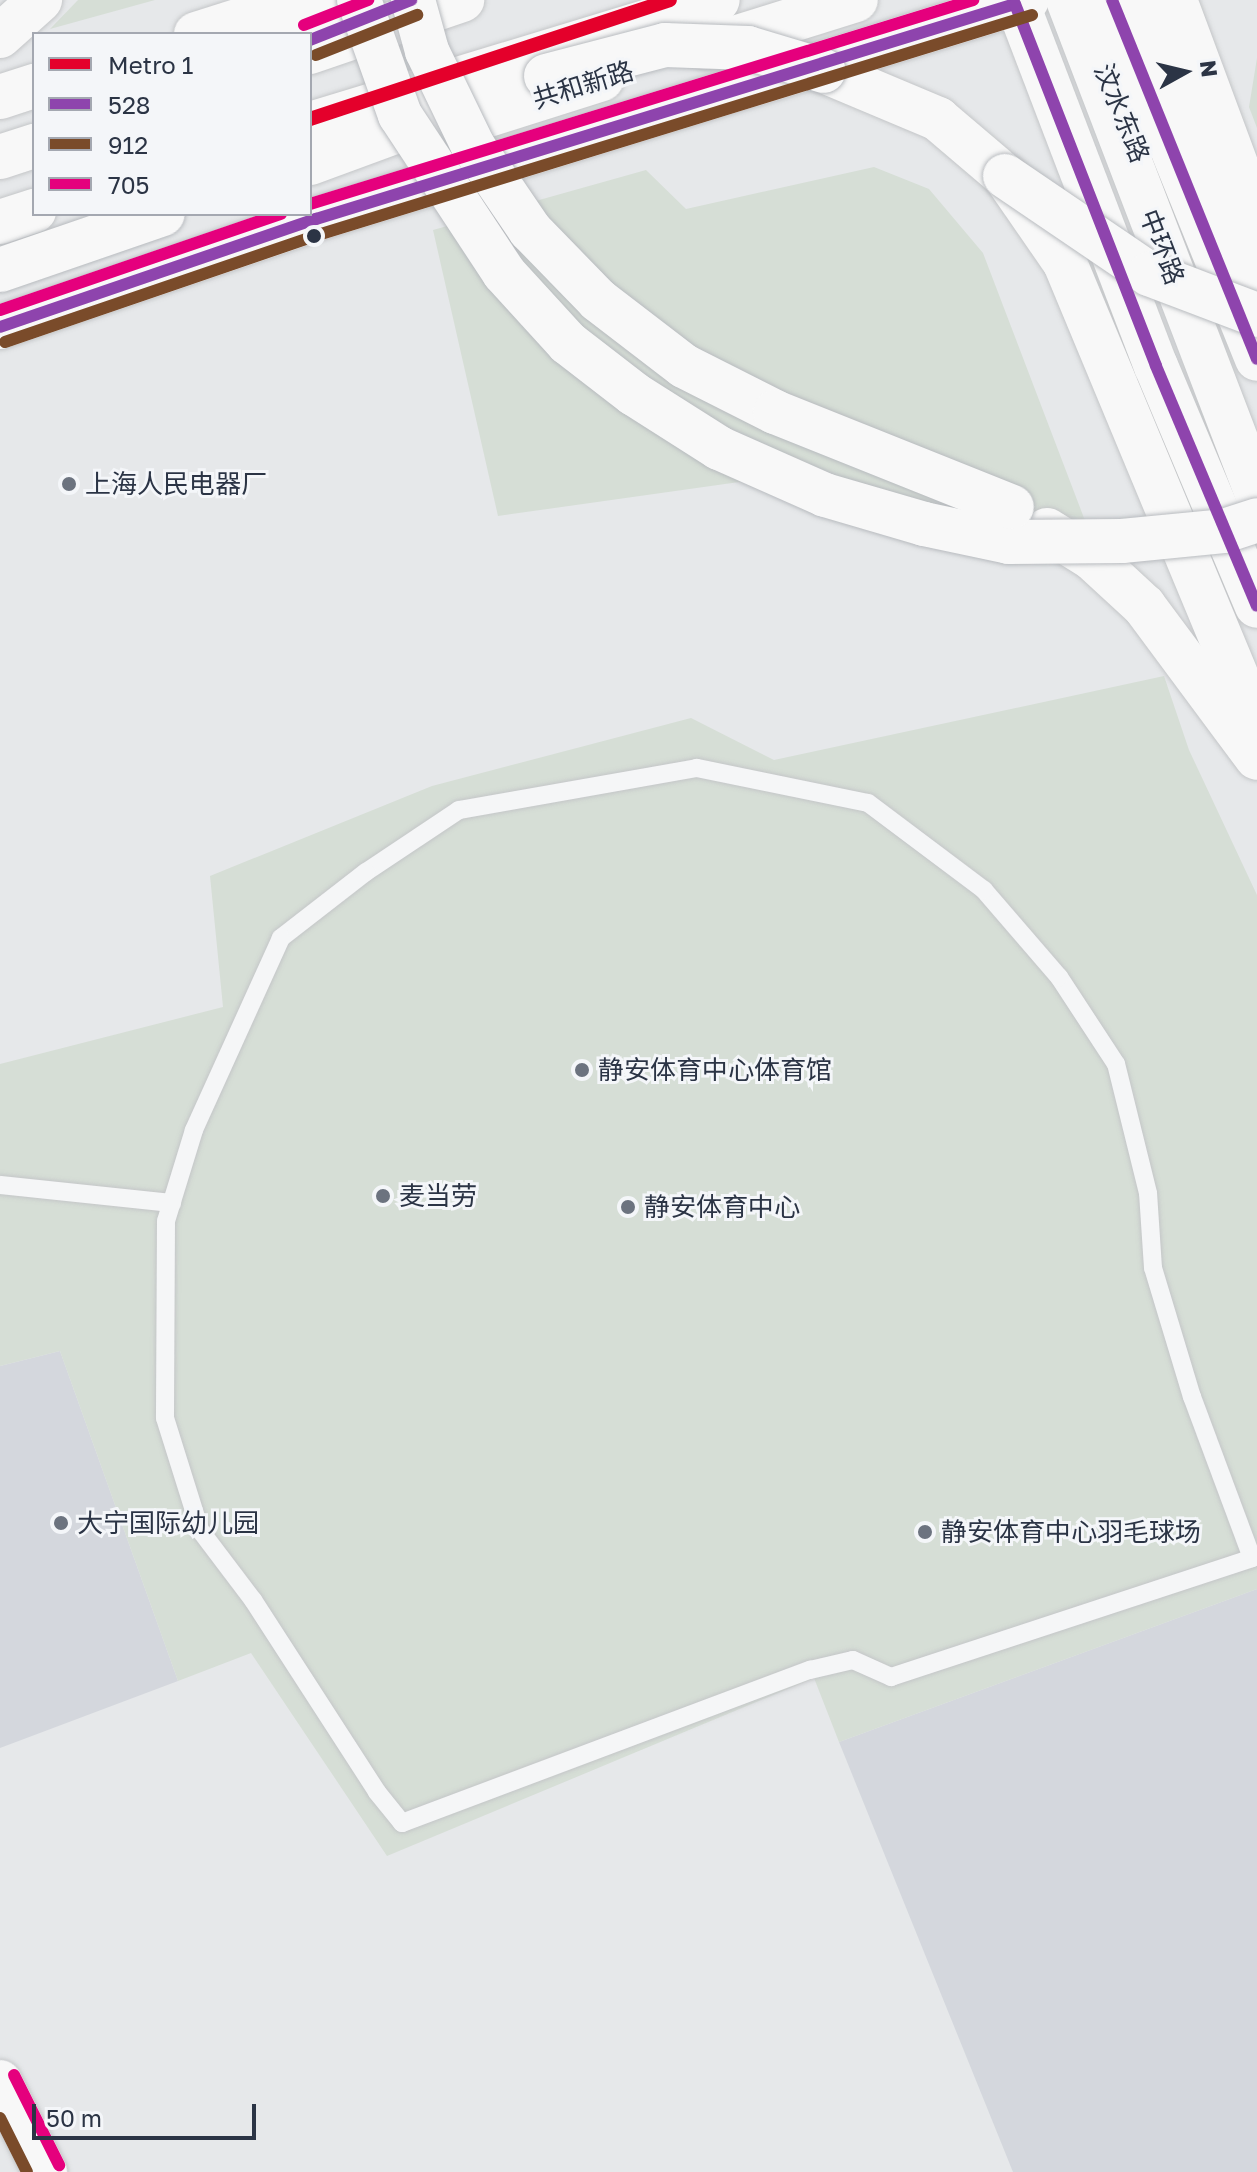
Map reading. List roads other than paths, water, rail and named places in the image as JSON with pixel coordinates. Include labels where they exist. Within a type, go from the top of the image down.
[{"type":"main road","points":[[0,36],[40,0]]},
{"type":"main road","points":[[202,32],[303,0]]},
{"type":"main road","points":[[359,0],[400,115],[504,273],[568,343],[634,394],[719,448],[825,495],[924,524],[1009,542],[1122,541],[1224,531],[1257,520]]},
{"type":"main road","points":[[282,32],[377,0]]},
{"type":"main road","points":[[312,39],[412,0],[427,51],[473,146],[530,230],[598,300],[684,366],[775,412],[1012,507],[1092,558],[1144,606],[1257,758]]},
{"type":"main road","points":[[312,51],[462,0]]},
{"type":"main road","points":[[312,123],[718,0]]},
{"type":"main road","name":"共和新路","points":[[316,166],[856,0]]},
{"type":"main road","name":"中环路","points":[[1068,0],[1257,494]]},
{"type":"main road","name":"汶水东路","points":[[1076,0],[1257,449]]},
{"type":"main road","name":"汶水东路","points":[[1112,0],[1257,359]]},
{"type":"main road","points":[[1150,0],[1257,280]]},
{"type":"main road","points":[[1175,0],[1257,222]]},
{"type":"main road","points":[[1019,1],[1156,366],[1257,606]]},
{"type":"main road","name":"共和新路","points":[[0,327],[374,201],[1019,1]]},
{"type":"main road","points":[[316,166],[546,76],[665,45],[748,48],[870,87],[938,119],[1005,176],[1149,274],[1257,315]]},
{"type":"main road","points":[[0,97],[32,87]]},
{"type":"main road","points":[[0,127],[32,117]]},
{"type":"main road","points":[[0,155],[32,145]]},
{"type":"main road","points":[[316,166],[374,201]]},
{"type":"main road","points":[[1005,176],[1065,263],[1257,725]]},
{"type":"main road","points":[[0,222],[32,212]]},
{"type":"main road","points":[[0,269],[157,216]]},
{"type":"main road","points":[[0,269],[165,216]]},
{"type":"main road","points":[[58,307],[89,240]]},
{"type":"main road","points":[[0,2082],[45,2172]]},
{"type":"lane","points":[[697,768],[868,803],[984,890],[1059,977],[1116,1064],[1148,1193],[1153,1268],[1192,1397],[1255,1557],[891,1677],[853,1660],[810,1670],[402,1823],[377,1792],[253,1600],[200,1530],[165,1418],[162,1332],[166,1221],[200,1117],[281,938],[366,872],[459,810],[697,768]]},
{"type":"lane","points":[[0,1185],[172,1203]]},
{"type":"metro line","name":"1","points":[[312,118],[670,0]]},
{"type":"place","name":"上海人民电器厂","points":[[69,484]]},
{"type":"place","name":"静安体育中心体育馆","points":[[582,1070]]},
{"type":"place","name":"麦当劳","points":[[383,1196]]},
{"type":"place","name":"静安体育中心","points":[[628,1207]]},
{"type":"place","name":"大宁国际幼儿园","points":[[61,1523]]},
{"type":"place","name":"静安体育中心羽毛球场","points":[[925,1532]]}]
